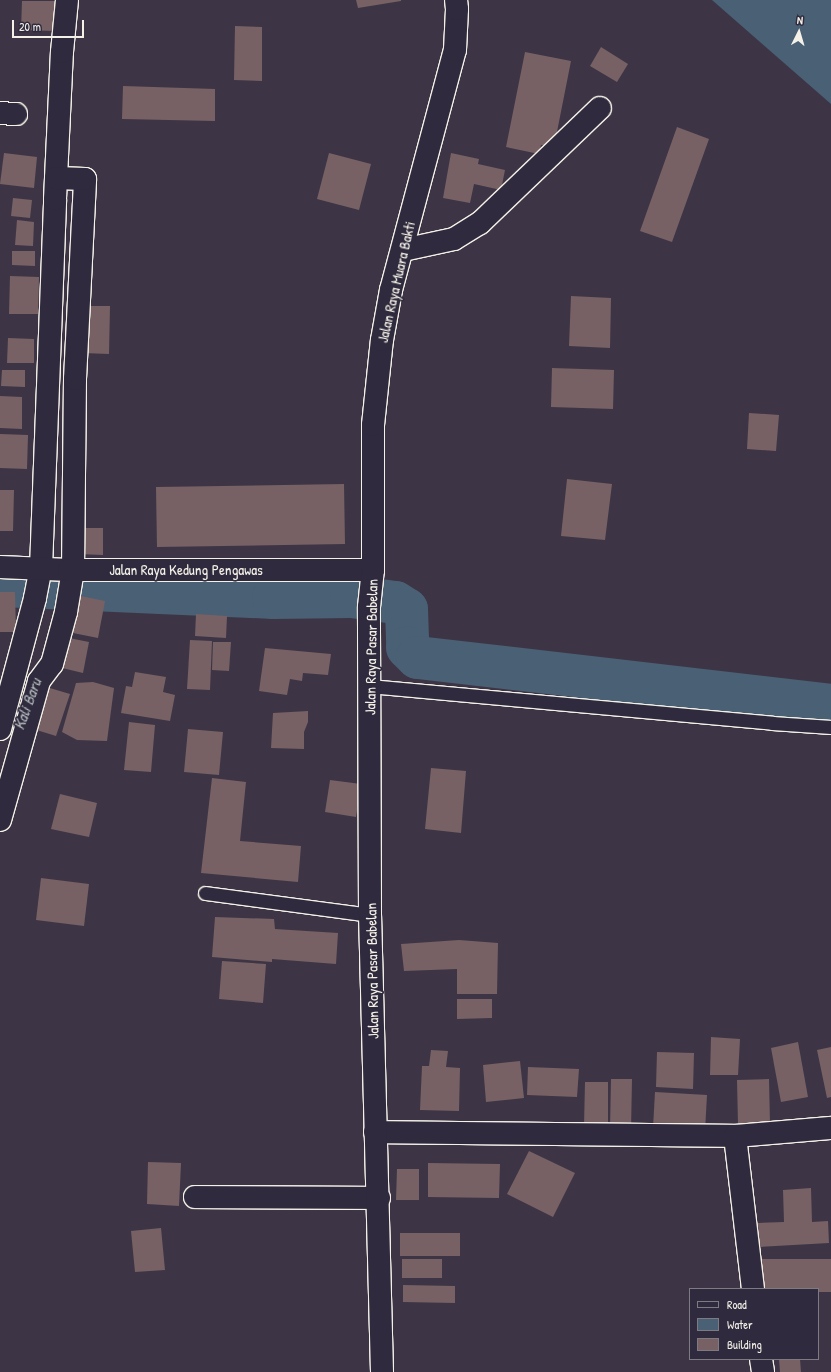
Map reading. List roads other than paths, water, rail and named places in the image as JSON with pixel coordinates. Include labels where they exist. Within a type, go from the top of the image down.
[{"type":"street","points":[[0,729],[51,576],[62,378],[65,178],[62,52],[67,0]]},
{"type":"street","name":"Jalan Raya Muara Bakti","points":[[373,570],[373,425],[382,340],[402,250],[455,50],[458,9],[456,0]]},
{"type":"street","points":[[402,250],[454,239],[480,223],[600,108]]},
{"type":"street","points":[[0,820],[39,681],[52,664],[66,612],[51,576],[62,378],[85,179],[65,178]]},
{"type":"street","name":"Jalan Raya Kedung Pengawas","points":[[0,567],[51,576],[373,570]]},
{"type":"street","name":"Jalan Raya Pasar Babelan","points":[[373,570],[369,607],[370,915],[382,1372]]},
{"type":"street","points":[[375,1132],[735,1136],[831,1128]]},
{"type":"street","points":[[735,1136],[753,1288]]},
{"type":"street","points":[[195,1197],[378,1198]]},
{"type":"street","points":[[761,1360],[763,1372]]},
{"type":"lane","points":[[369,686],[772,723],[831,727]]},
{"type":"lane","points":[[205,893],[370,915]]},
{"type":"water","points":[[712,0],[831,0],[831,104]]},
{"type":"waterway","points":[[0,585],[273,597],[351,596],[395,602],[406,609],[407,647],[417,657],[831,705]]},
{"type":"water label","name":"Kali Baru","points":[[27,704]]}]
